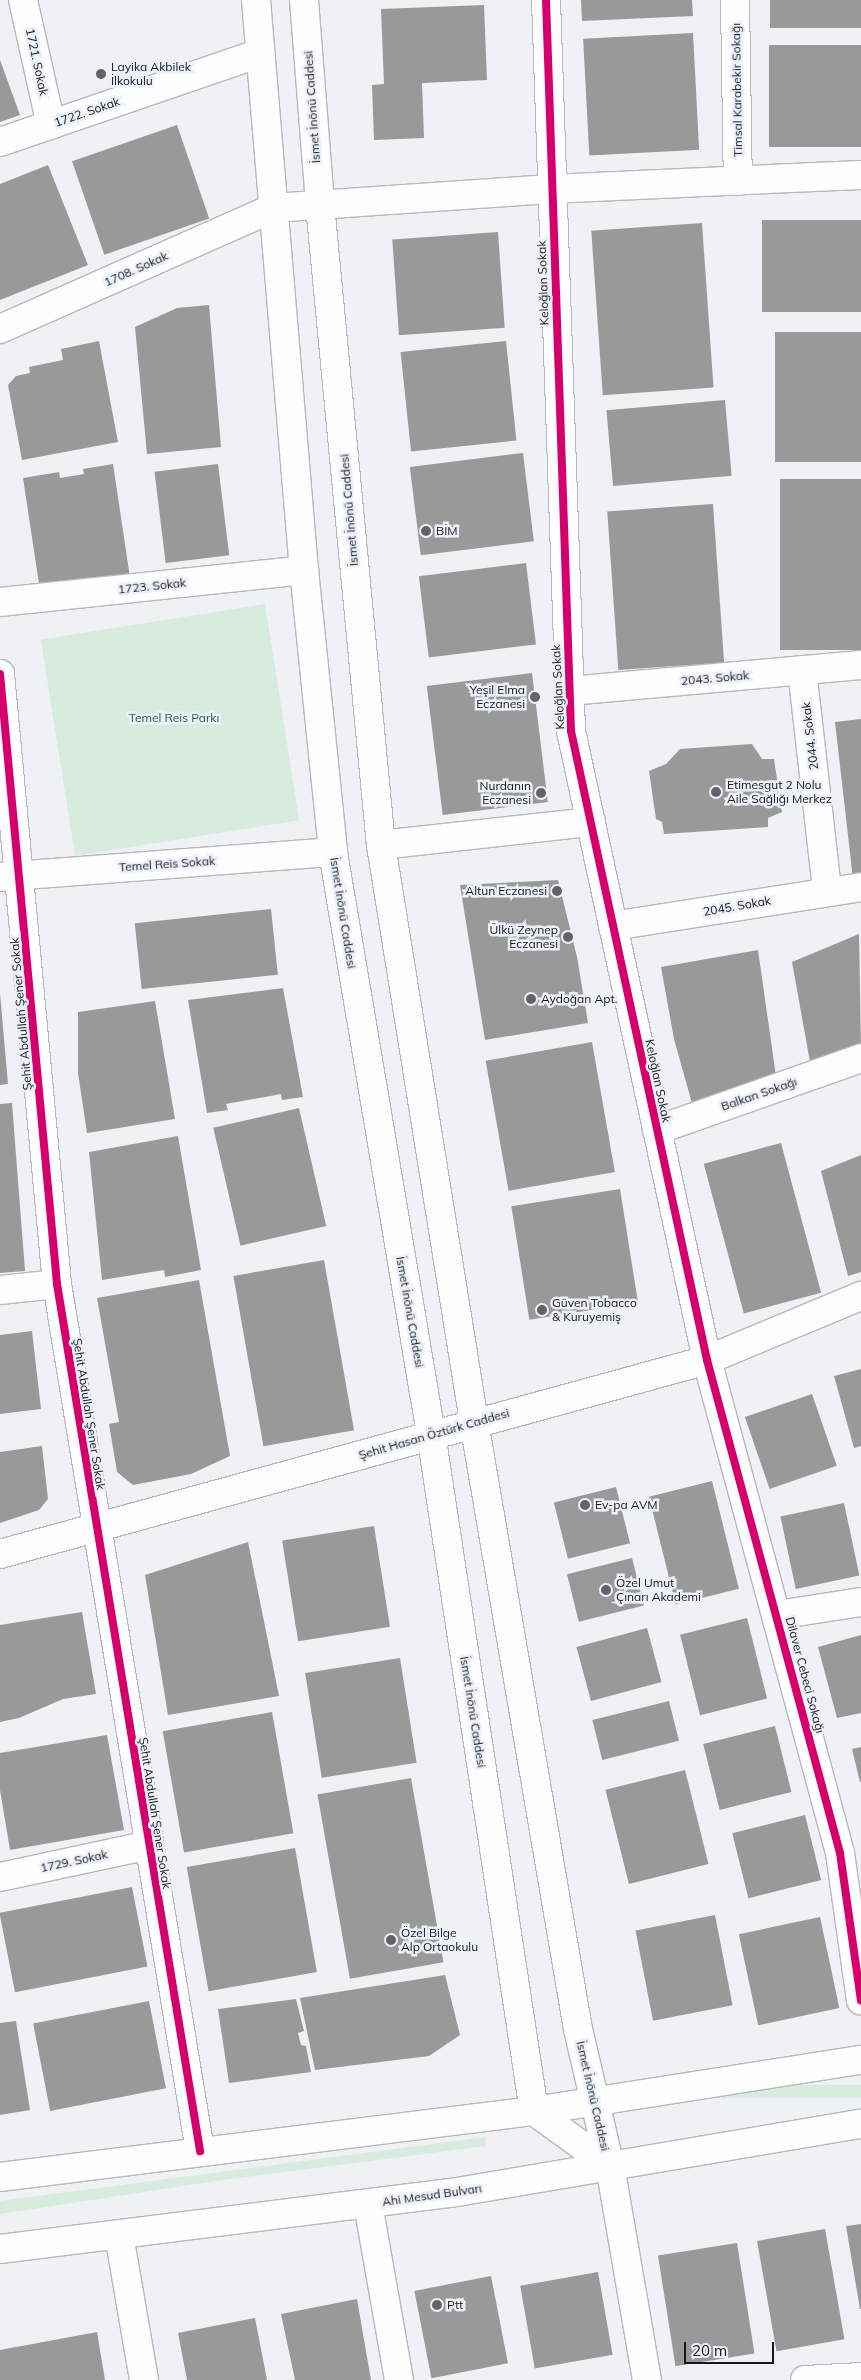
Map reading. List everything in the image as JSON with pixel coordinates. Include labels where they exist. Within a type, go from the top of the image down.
[{"type":"street","name":"1721. Sokak","points":[[23,0],[50,125]]},
{"type":"street","name":"İsmet İnönü Caddesi","points":[[256,0],[304,570],[333,852],[431,1434],[534,2110],[610,2166]]},
{"type":"street","name":"İsmet İnönü Caddesi","points":[[304,0],[320,205],[381,845],[474,1422],[578,2029],[610,2166]]},
{"type":"street","name":"Keloğlan Sokak","points":[[546,0],[550,190],[571,730],[707,1360]]},
{"type":"street","name":"Timsal Karabekir Sokağı","points":[[736,0],[738,181]]},
{"type":"street","name":"1722. Sokak","points":[[0,142],[260,53]]},
{"type":"street","points":[[273,208],[550,190],[861,175]]},
{"type":"street","name":"1708. Sokak","points":[[0,329],[273,208]]},
{"type":"street","name":"1723. Sokak","points":[[0,602],[304,570]]},
{"type":"street","name":"2043. Sokak","points":[[569,691],[861,665]]},
{"type":"street","name":"2044. Sokak","points":[[802,670],[827,890]]},
{"type":"street","name":"Şehit Abdullah Şener Sokak","points":[[0,674],[10,876],[56,1284],[200,2151]]},
{"type":"street","points":[[381,845],[591,822]]},
{"type":"street","name":"Temel Reis Sokak","points":[[10,876],[333,852]]},
{"type":"street","name":"2045. Sokak","points":[[613,926],[827,890],[861,887]]},
{"type":"street","name":"Balkan Sokağı","points":[[657,1130],[861,1058]]},
{"type":"street","points":[[0,1290],[56,1284]]},
{"type":"street","name":"Şehit Hasan Öztürk Caddesi","points":[[0,1554],[474,1422],[707,1360],[861,1296]]},
{"type":"street","name":"Dilaver Cebeci Sokağı","points":[[707,1360],[840,1854],[861,2001]]},
{"type":"street","points":[[777,1615],[861,1602]]},
{"type":"street","name":"1729. Sokak","points":[[0,1877],[149,1845]]},
{"type":"street","points":[[0,2177],[534,2110],[861,2060]]},
{"type":"street","name":"Ahi Mesud Bulvarı","points":[[0,2249],[368,2204],[861,2124]]},
{"type":"street","points":[[610,2166],[647,2380]]},
{"type":"street","points":[[368,2204],[398,2380]]},
{"type":"street","points":[[120,2235],[144,2380]]},
{"type":"street","points":[[805,2380],[861,2377]]},
{"type":"green space","name":"Temel Reis Parkı","points":[[265,604],[299,820],[75,856],[41,640]]},
{"type":"green space","points":[[647,2085],[861,2085],[861,2098],[647,2098]]},
{"type":"green space","points":[[485,2137],[486,2146],[216,2181],[0,2214],[0,2201]]},
{"type":"building","points":[[581,0],[692,0],[693,16],[582,21]]},
{"type":"building","points":[[770,0],[861,0],[861,28],[770,28]]},
{"type":"building","points":[[484,5],[487,80],[422,83],[424,138],[374,140],[372,85],[384,84],[381,9]]},
{"type":"building","points":[[693,33],[699,150],[589,156],[583,39]]},
{"type":"building","points":[[769,45],[861,45],[861,147],[769,147]]},
{"type":"building","points":[[0,60],[20,115],[0,122]]},
{"type":"building","points":[[177,125],[209,219],[104,255],[72,161]]},
{"type":"building","points":[[48,165],[88,265],[0,300],[0,184]]},
{"type":"building","points":[[762,220],[861,220],[861,312],[762,312]]},
{"type":"building","points":[[702,223],[714,388],[603,395],[591,231]]},
{"type":"building","points":[[498,232],[505,328],[399,335],[392,239]]},
{"type":"building","points":[[209,305],[221,447],[147,454],[135,327],[177,308]]},
{"type":"building","points":[[775,332],[861,332],[861,462],[775,462]]},
{"type":"building","points":[[99,341],[118,442],[22,460],[8,385],[16,376],[30,373],[29,367],[63,360],[61,349]]},
{"type":"building","points":[[506,341],[516,440],[411,452],[401,352]]},
{"type":"building","points":[[725,400],[732,476],[613,486],[606,410]]},
{"type":"building","points":[[523,453],[534,541],[421,555],[410,467]]},
{"type":"building","points":[[113,464],[131,584],[41,597],[23,478],[59,472],[60,478],[84,474],[83,469]]},
{"type":"building","points":[[218,464],[229,555],[166,563],[154,472]]},
{"type":"building","points":[[780,479],[861,479],[861,650],[780,650]]},
{"type":"building","points":[[713,504],[724,663],[618,670],[607,511]]},
{"type":"building","points":[[526,563],[536,644],[429,658],[419,576]]},
{"type":"building","points":[[532,673],[548,802],[443,815],[427,686]]},
{"type":"building","points":[[861,719],[861,878],[853,879],[835,722]]},
{"type":"building","name":"Etimesgut 2 Nolu Aile Sağlığı Merkez","points":[[752,744],[762,759],[774,759],[782,812],[768,818],[768,827],[664,834],[662,822],[656,819],[649,771],[666,764],[680,749]]},
{"type":"building","points":[[558,880],[577,957],[588,1023],[485,1040],[460,885]]},
{"type":"building","points":[[271,909],[278,975],[142,989],[135,923]]},
{"type":"building","points":[[859,934],[861,1048],[810,1062],[792,962]]},
{"type":"building","points":[[758,950],[777,1083],[693,1107],[674,1039],[661,967]]},
{"type":"building","points":[[283,988],[303,1097],[282,1100],[281,1094],[226,1104],[228,1110],[207,1113],[188,1000]]},
{"type":"building","points":[[0,993],[8,1084],[0,1085]]},
{"type":"building","points":[[155,1001],[175,1119],[87,1133],[78,1073],[78,1012]]},
{"type":"building","points":[[592,1042],[615,1172],[509,1191],[486,1061]]},
{"type":"building","points":[[12,1103],[25,1271],[0,1273],[0,1104]]},
{"type":"building","points":[[299,1108],[326,1226],[240,1246],[213,1128]]},
{"type":"building","points":[[178,1136],[201,1270],[165,1277],[164,1270],[102,1280],[89,1152]]},
{"type":"building","points":[[781,1143],[821,1293],[744,1313],[704,1164]]},
{"type":"building","points":[[861,1155],[861,1272],[848,1276],[821,1171]]},
{"type":"building","points":[[620,1189],[638,1303],[529,1320],[511,1206]]},
{"type":"building","points":[[324,1260],[354,1430],[263,1446],[233,1276]]},
{"type":"building","points":[[199,1280],[230,1456],[191,1474],[133,1485],[117,1472],[109,1424],[119,1422],[97,1298]]},
{"type":"building","points":[[32,1331],[41,1409],[0,1414],[0,1335]]},
{"type":"building","points":[[861,1369],[861,1446],[854,1448],[834,1376]]},
{"type":"building","points":[[812,1394],[837,1466],[770,1489],[745,1417]]},
{"type":"building","points":[[42,1446],[48,1499],[39,1510],[0,1523],[0,1452]]},
{"type":"building","points":[[712,1481],[739,1589],[676,1604],[649,1497]]},
{"type":"building","points":[[616,1487],[630,1543],[568,1559],[554,1502]]},
{"type":"building","points":[[844,1503],[859,1575],[796,1589],[780,1517]]},
{"type":"building","points":[[374,1526],[390,1627],[298,1641],[282,1541]]},
{"type":"building","points":[[248,1542],[279,1696],[168,1715],[145,1575]]},
{"type":"building","name":"Özel Umut Çınarı Akademi","points":[[632,1558],[644,1606],[579,1622],[567,1574]]},
{"type":"building","points":[[82,1612],[96,1694],[63,1699],[19,1718],[0,1722],[0,1625]]},
{"type":"building","points":[[747,1618],[767,1699],[700,1715],[680,1635]]},
{"type":"building","points":[[647,1628],[661,1682],[591,1701],[576,1647]]},
{"type":"building","points":[[861,1635],[861,1713],[837,1718],[818,1647]]},
{"type":"building","points":[[400,1658],[417,1763],[322,1778],[305,1673]]},
{"type":"building","points":[[669,1701],[679,1741],[602,1760],[592,1720]]},
{"type":"building","points":[[272,1712],[293,1833],[184,1852],[163,1731]]},
{"type":"building","points":[[775,1726],[791,1792],[720,1810],[703,1744]]},
{"type":"building","points":[[107,1735],[124,1830],[10,1850],[0,1790],[0,1753]]},
{"type":"building","points":[[861,1747],[861,1782],[860,1782],[852,1749]]},
{"type":"building","points":[[685,1770],[708,1864],[629,1884],[605,1790]]},
{"type":"building","points":[[411,1778],[443,1962],[350,1979],[317,1794]]},
{"type":"building","points":[[805,1815],[821,1880],[748,1898],[732,1833]]},
{"type":"building","points":[[295,1848],[317,1972],[209,1991],[187,1867]]},
{"type":"building","points":[[132,1887],[147,1967],[15,1992],[0,1913]]},
{"type":"building","points":[[715,1915],[733,2005],[653,2021],[635,1930]]},
{"type":"building","points":[[820,1917],[839,2008],[758,2025],[739,1934]]},
{"type":"building","points":[[445,1975],[460,2035],[429,2056],[315,2070],[300,1998]]},
{"type":"building","points":[[296,1999],[304,2031],[298,2033],[301,2045],[306,2046],[311,2072],[229,2083],[218,2009]]},
{"type":"building","points":[[149,2001],[166,2088],[50,2111],[33,2024]]},
{"type":"building","points":[[16,2021],[30,2110],[0,2115],[0,2023]]},
{"type":"building","points":[[861,2224],[861,2309],[860,2309],[846,2226]]},
{"type":"building","points":[[825,2229],[844,2339],[776,2351],[757,2241]]},
{"type":"building","points":[[737,2243],[755,2354],[676,2366],[658,2256]]},
{"type":"building","points":[[598,2272],[613,2355],[535,2368],[520,2286]]},
{"type":"building","points":[[491,2276],[508,2363],[431,2378],[414,2291]]},
{"type":"building","points":[[357,2299],[371,2380],[295,2380],[281,2314]]},
{"type":"building","points":[[255,2318],[267,2380],[187,2380],[178,2333]]},
{"type":"building","points":[[97,2332],[105,2380],[0,2380],[0,2350]]},
{"type":"cycle path","points":[[546,0],[571,731],[707,1360],[840,1853],[861,2001]]},
{"type":"cycle path","points":[[0,674],[57,1284],[200,2151]]},
{"type":"place","name":"Layika Akbilek İlkokulu","points":[[101,74]]},
{"type":"place","name":"BİM","points":[[426,531]]},
{"type":"place","name":"Yeşil Elma Eczanesi","points":[[535,697]]},
{"type":"place","name":"Etimesgut 2 Nolu Aile Sağlığı Merkez","points":[[716,792]]},
{"type":"place","name":"Nurdanın Eczanesi","points":[[541,793]]},
{"type":"place","name":"Altun Eczanesi","points":[[557,891]]},
{"type":"place","name":"Ülkü Zeynep Eczanesi","points":[[568,937]]},
{"type":"place","name":"Aydoğan Apt.","points":[[531,999]]},
{"type":"place","name":"Güven Tobacco & Kuruyemiş","points":[[542,1310]]},
{"type":"place","name":"Ev-pa AVM","points":[[585,1505]]},
{"type":"place","name":"Özel Umut Çınarı Akademi","points":[[606,1590]]},
{"type":"place","name":"Özel Bilge Alp Ortaokulu","points":[[391,1940]]},
{"type":"place","name":"Ptt","points":[[437,2305]]}]
